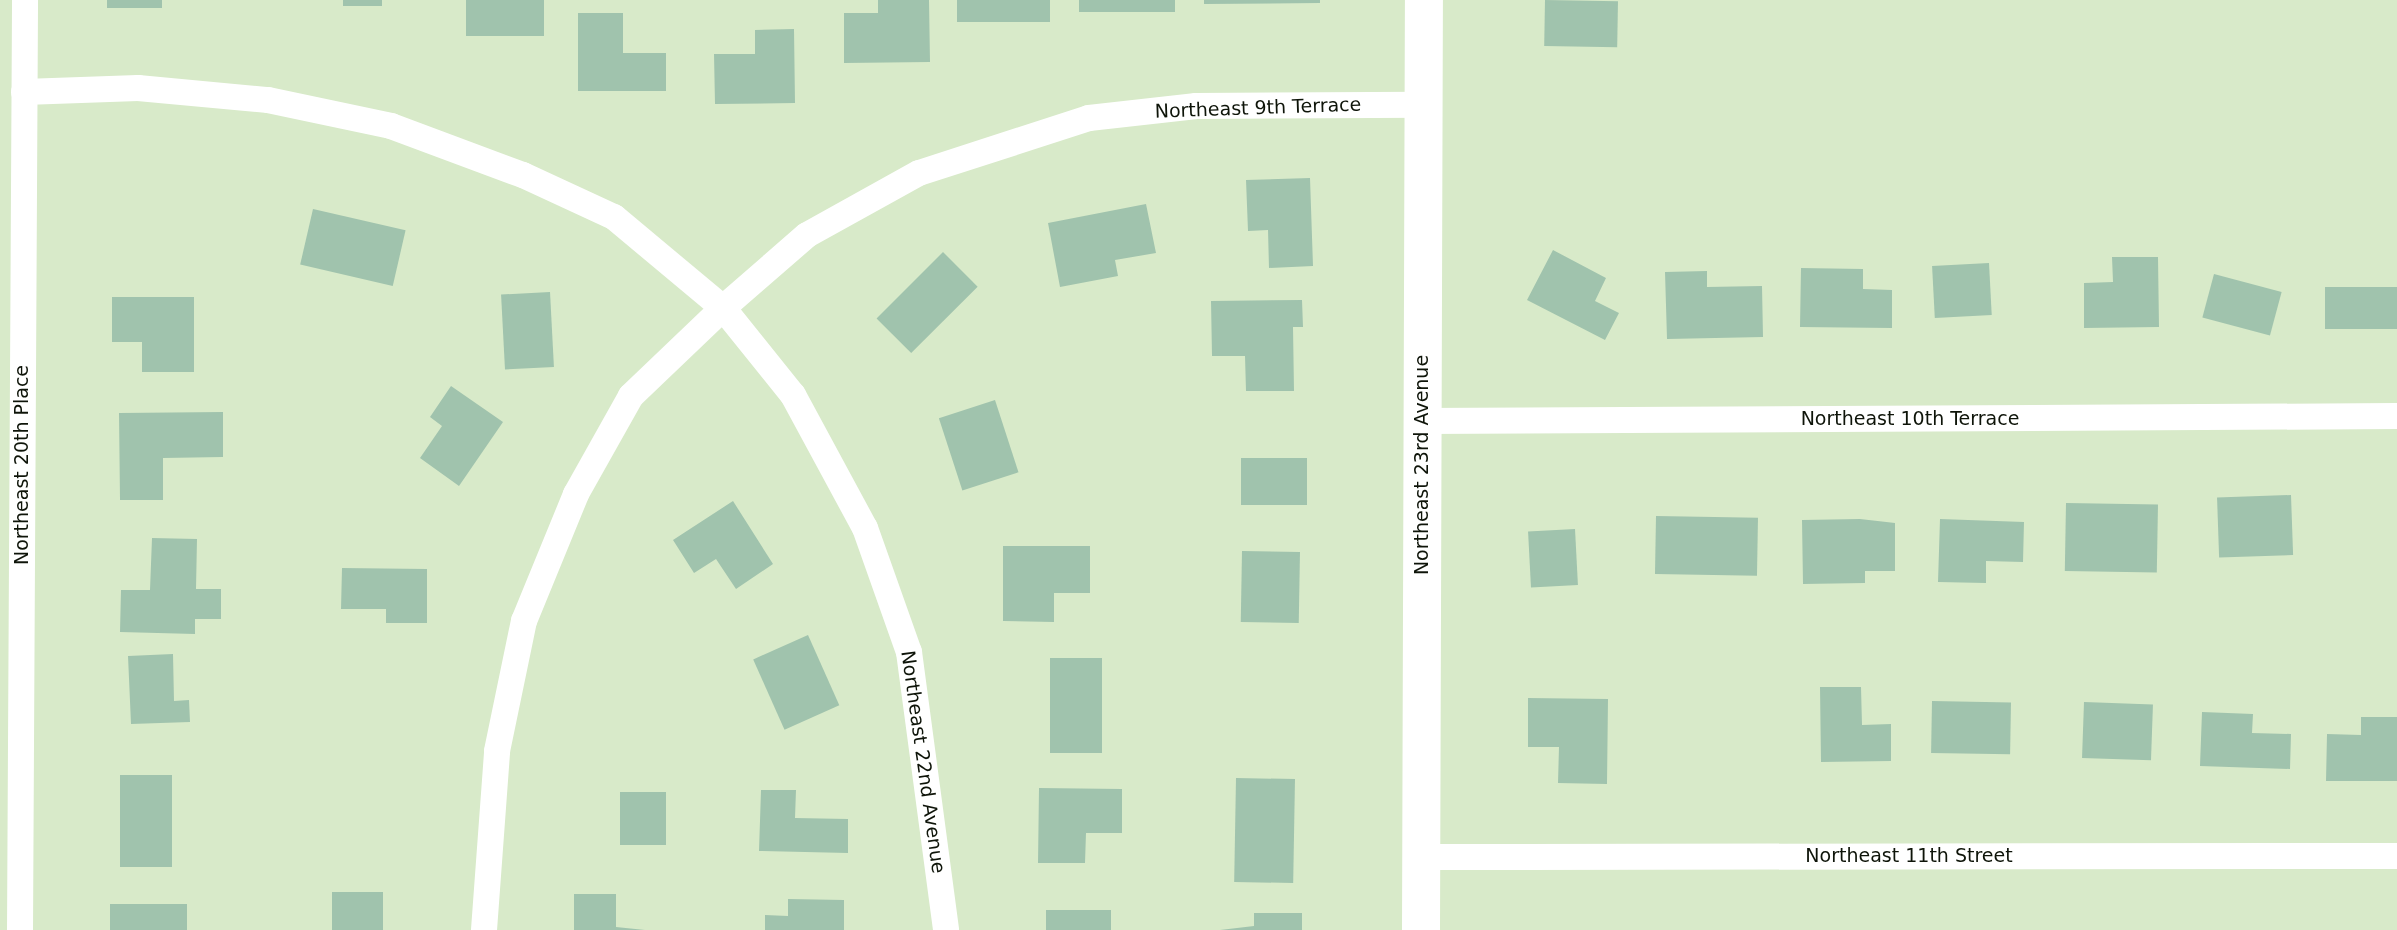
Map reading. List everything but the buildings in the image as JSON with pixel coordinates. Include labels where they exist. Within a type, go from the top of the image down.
[{"type":"main road","name":"Northeast 23rd Avenue","points":[[1421,930],[1424,0]]},
{"type":"street","name":"Northeast 20th Place","points":[[20,930],[25,0]]},
{"type":"street","points":[[24,92],[190,93],[268,100],[391,126],[523,175],[614,217],[723,308]]},
{"type":"street","name":"Northeast 9th Terrace","points":[[484,930],[496,751],[524,621],[576,494],[631,396],[723,308],[807,235],[919,173],[1089,118],[1196,106],[1424,104]]},
{"type":"street","name":"Northeast 22nd Avenue","points":[[723,308],[793,395],[865,528],[909,652],[946,930]]},
{"type":"street","name":"Northeast 10th Terrace","points":[[1423,421],[2397,416]]},
{"type":"street","name":"Northeast 11th Street","points":[[1421,857],[2397,856]]}]
